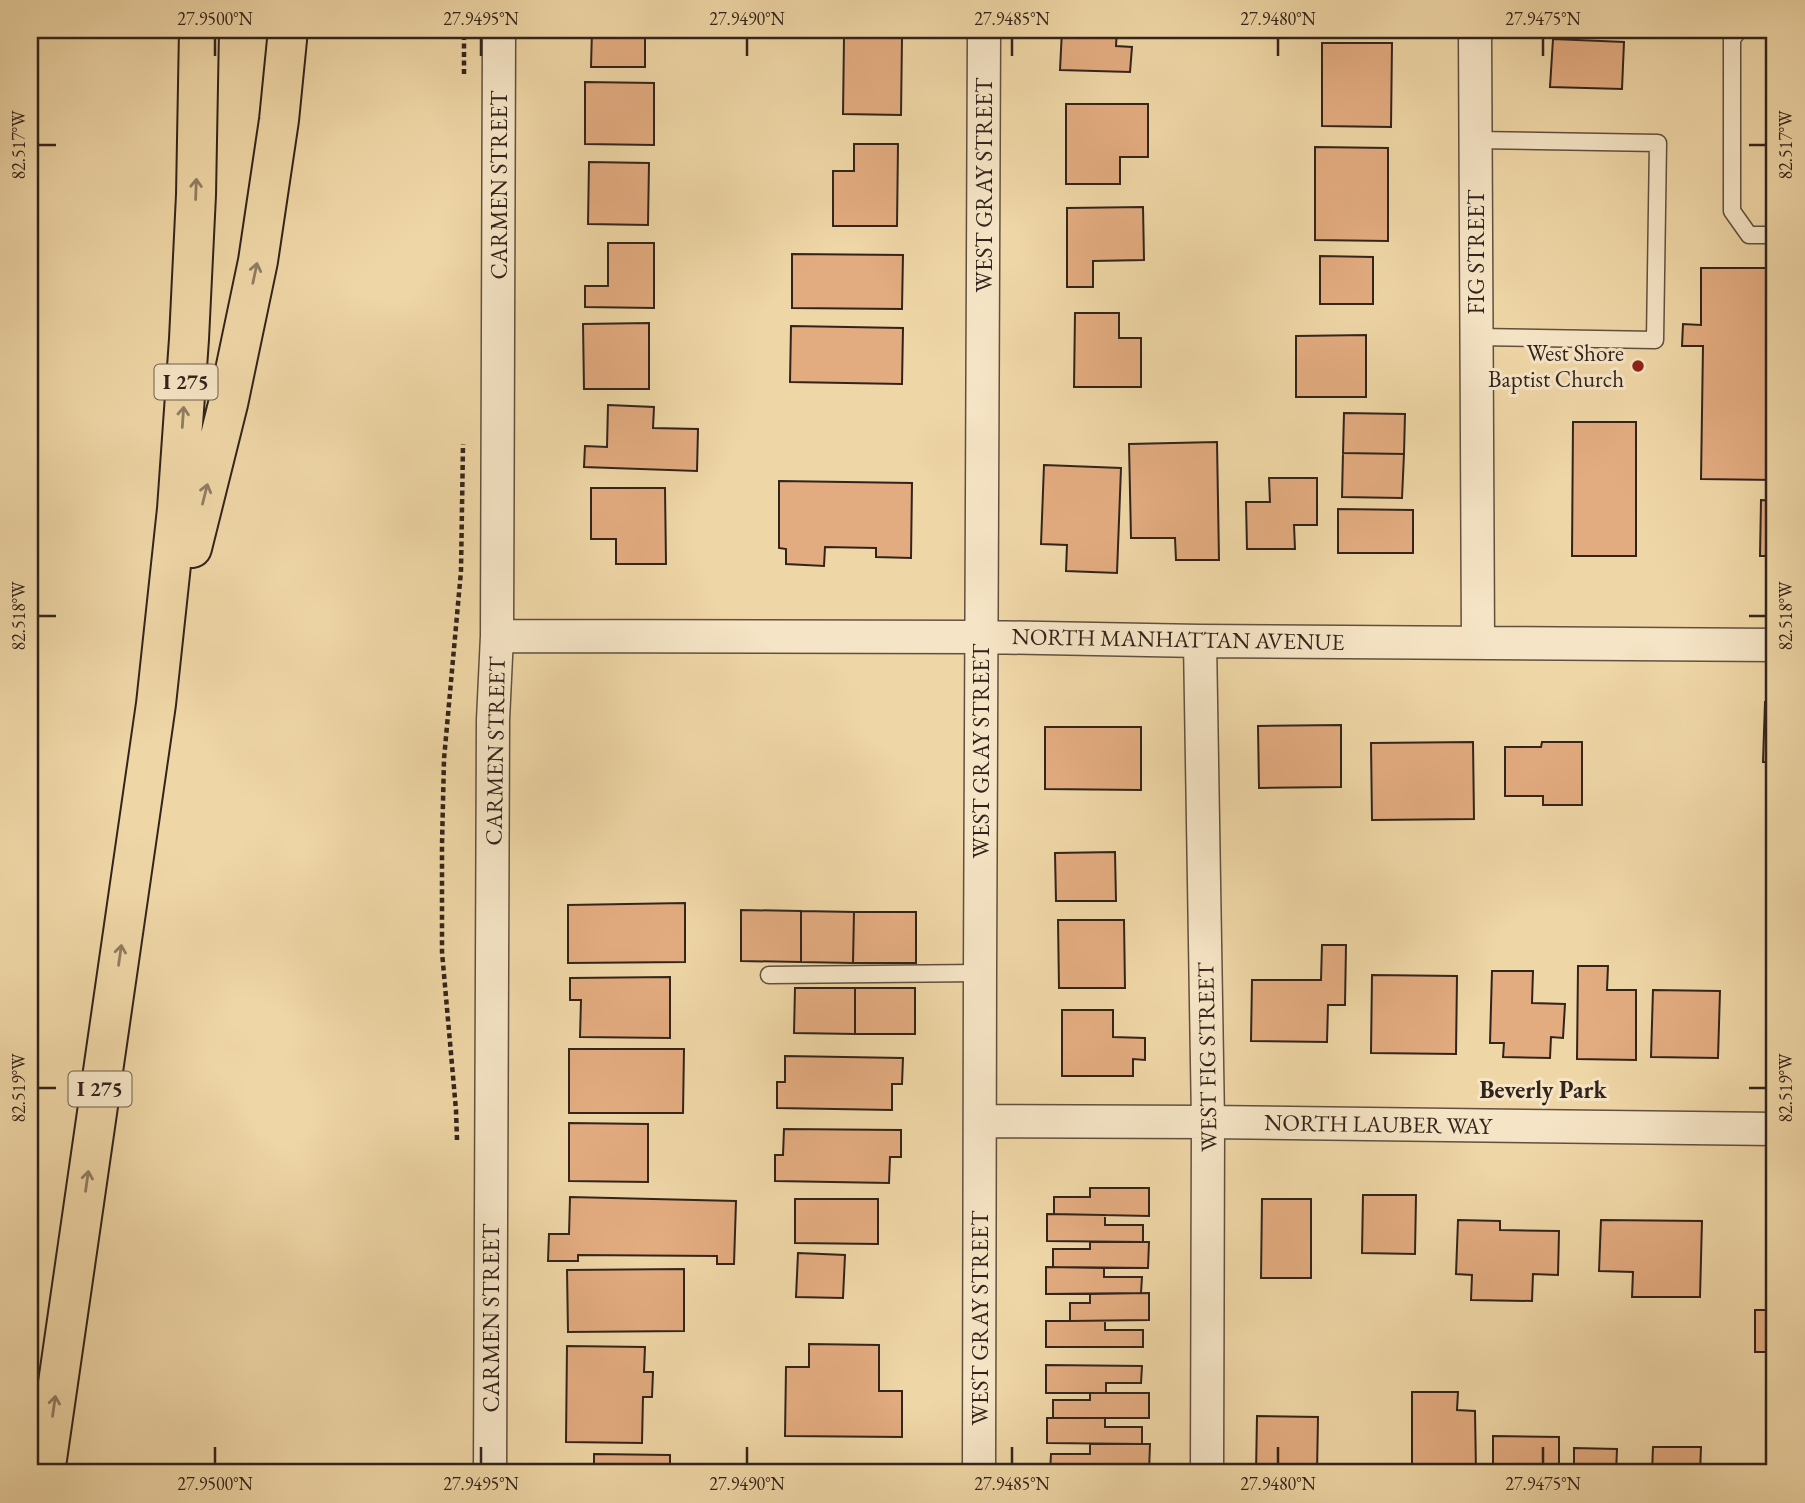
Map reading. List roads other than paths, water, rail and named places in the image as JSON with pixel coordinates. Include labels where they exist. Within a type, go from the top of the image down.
[{"type":"highway","name":"I 275","points":[[45,1473],[156,704],[177,509],[196,195],[199,30]]},
{"type":"highway","points":[[156,704],[228,404],[258,261],[279,120],[288,30]]},
{"type":"street","name":"CARMEN STREET","points":[[490,1473],[499,30]]},
{"type":"street","name":"WEST GRAY STREET","points":[[979,1473],[984,30]]},
{"type":"street","name":"FIG STREET","points":[[1475,30],[1478,643]]},
{"type":"street","name":"NORTH MANHATTAN AVENUE","points":[[497,636],[982,637],[1775,645]]},
{"type":"street","name":"WEST FIG STREET","points":[[1200,641],[1208,1122],[1207,1473]]},
{"type":"street","name":"NORTH LAUBER WAY","points":[[980,1121],[1775,1129]]},
{"type":"lane","points":[[1739,30],[1732,39],[1732,211],[1749,235],[1775,235]]},
{"type":"lane","points":[[1475,140],[1658,143],[1655,340],[1477,338]]},
{"type":"lane","points":[[769,975],[980,973]]},
{"type":"place","name":"West Shore Baptist Church","points":[[1638,366]]},
{"type":"district","name":"Beverly Park","points":[[1543,1090]]}]
